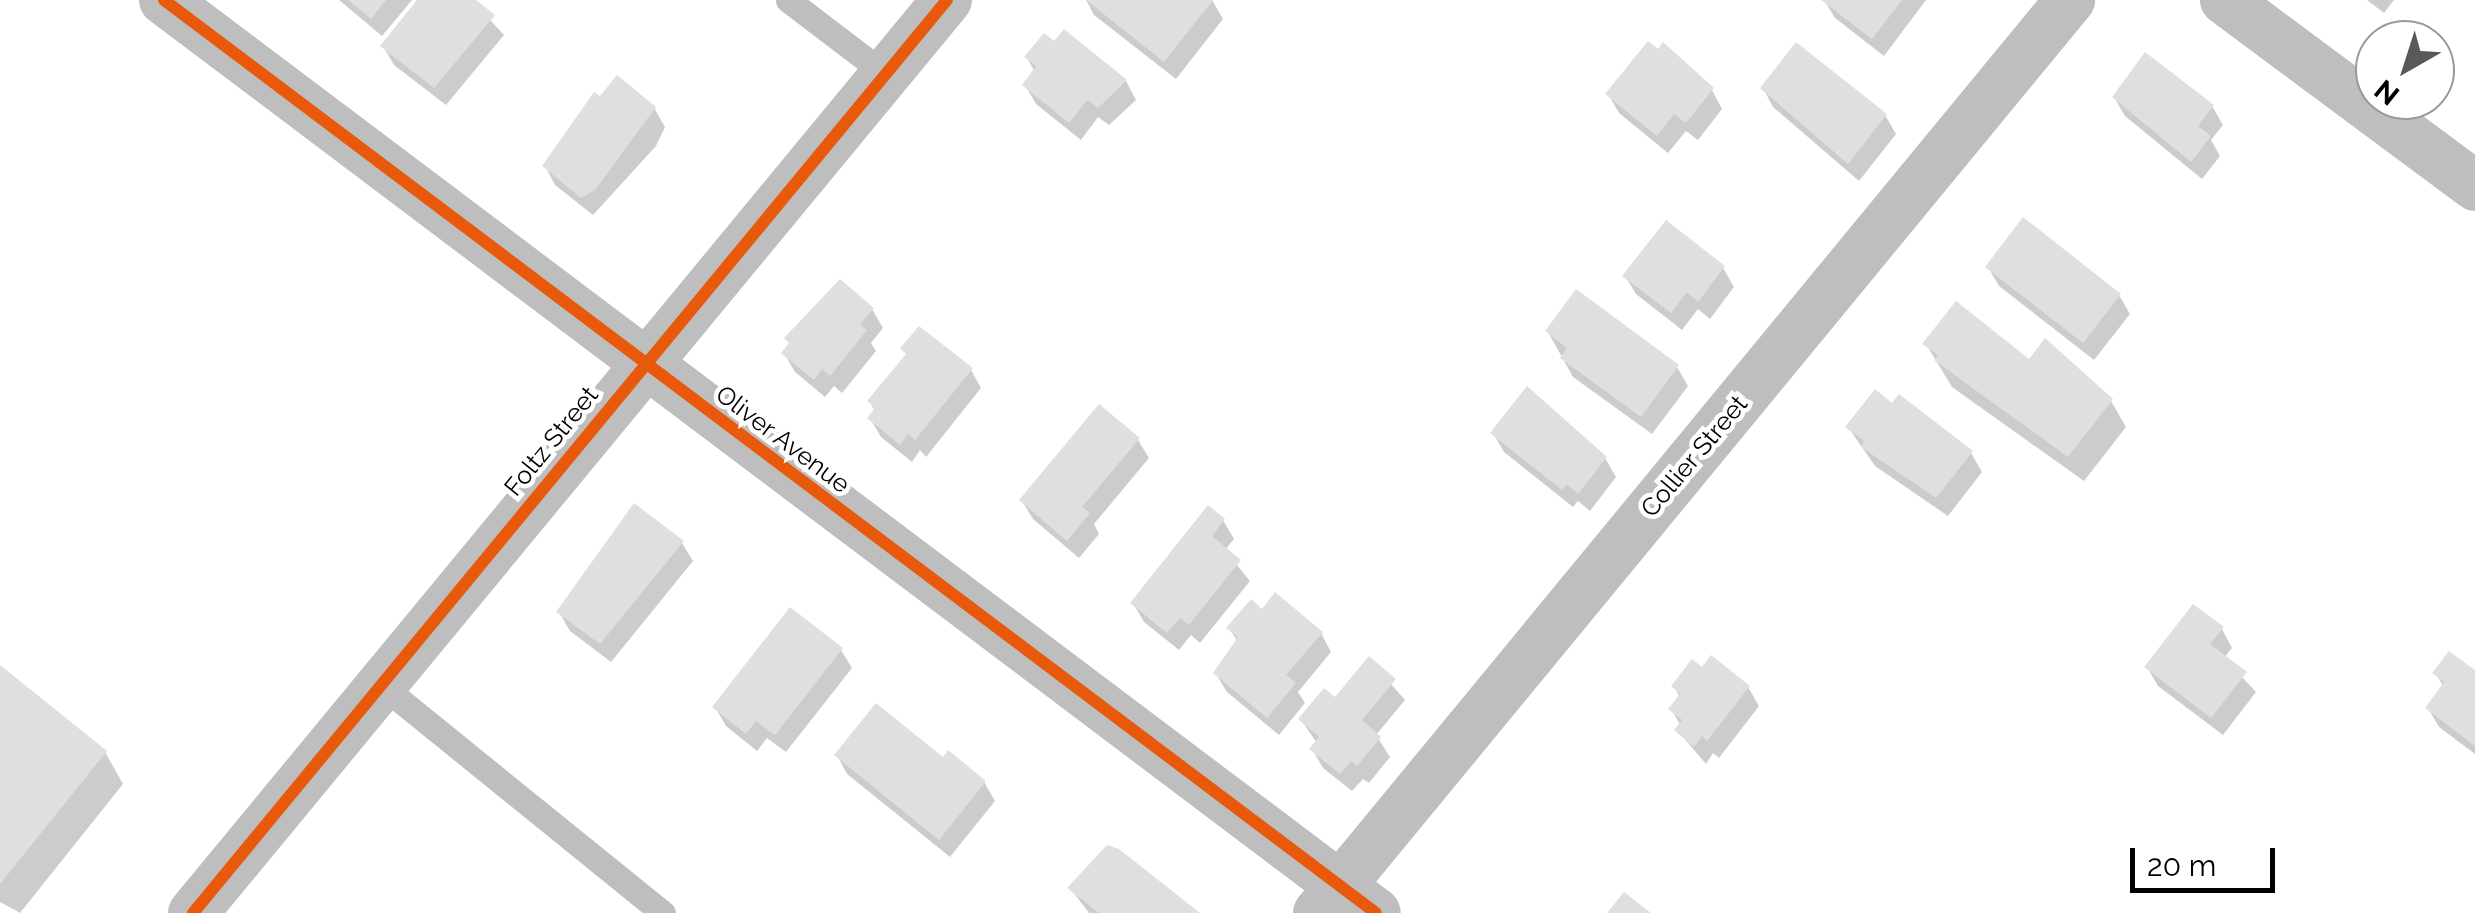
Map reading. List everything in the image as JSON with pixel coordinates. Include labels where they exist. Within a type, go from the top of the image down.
[{"type":"street","name":"Oliver Avenue","points":[[164,0],[644,363],[1345,904]]},
{"type":"street","name":"Foltz Street","points":[[193,913],[947,0]]},
{"type":"street","name":"Collier Street","points":[[1345,904],[2070,0]]},
{"type":"street","points":[[2226,0],[2475,186]]},
{"type":"lane","points":[[788,0],[884,74]]},
{"type":"lane","points":[[380,684],[663,913]]},
{"type":"building","points":[[348,0],[386,0],[371,19]]},
{"type":"building","points":[[417,0],[476,0],[495,15],[434,88],[380,46]]},
{"type":"building","points":[[1086,0],[1213,0],[1164,62]]},
{"type":"building","points":[[1821,0],[1902,0],[1872,39]]},
{"type":"building","points":[[1064,29],[1127,80],[1098,108],[1087,100],[1069,123],[1022,85],[1036,66],[1024,57],[1044,33],[1054,41]]},
{"type":"building","points":[[1648,41],[1658,49],[1663,42],[1714,88],[1686,123],[1674,114],[1657,136],[1605,94]]},
{"type":"building","points":[[1796,42],[1887,114],[1848,164],[1760,88]]},
{"type":"building","points":[[2145,52],[2214,105],[2198,126],[2211,136],[2191,162],[2112,97]]},
{"type":"building","points":[[617,75],[656,107],[595,190],[581,198],[542,166],[594,92],[600,96]]},
{"type":"building","points":[[2023,217],[2121,294],[2083,343],[1985,267]]},
{"type":"building","points":[[1666,220],[1725,266],[1698,302],[1687,292],[1671,313],[1622,276]]},
{"type":"building","points":[[840,279],[874,308],[860,325],[867,330],[830,376],[822,369],[814,380],[781,353],[789,343],[784,338]]},
{"type":"building","points":[[1576,289],[1679,365],[1641,417],[1560,358],[1567,348],[1545,331]]},
{"type":"building","points":[[1956,301],[2029,359],[2045,338],[2113,399],[2068,457],[1934,360],[1938,355],[1922,344]]},
{"type":"building","points":[[919,326],[973,368],[915,440],[908,434],[900,445],[867,418],[875,408],[867,401],[906,354],[900,348]]},
{"type":"building","points":[[1527,386],[1607,457],[1578,494],[1567,484],[1562,490],[1490,433]]},
{"type":"building","points":[[1875,389],[1892,403],[1899,394],[1973,451],[1936,498],[1861,447],[1864,441],[1845,427]]},
{"type":"building","points":[[1099,404],[1140,438],[1082,507],[1090,513],[1067,541],[1019,500]]},
{"type":"building","points":[[634,503],[684,541],[600,644],[556,612]]},
{"type":"building","points":[[1208,505],[1225,519],[1212,536],[1241,560],[1189,625],[1180,618],[1167,633],[1130,603]]},
{"type":"building","points":[[1275,592],[1323,632],[1286,675],[1296,683],[1267,718],[1213,673],[1238,637],[1226,628],[1251,599],[1262,609]]},
{"type":"building","points":[[2193,604],[2224,627],[2210,644],[2247,672],[2211,718],[2144,667]]},
{"type":"building","points":[[790,607],[843,648],[775,735],[756,721],[746,734],[712,707]]},
{"type":"building","points":[[2449,651],[2475,670],[2475,746],[2425,708],[2444,682],[2432,673]]},
{"type":"building","points":[[1711,655],[1750,686],[1707,741],[1702,736],[1694,747],[1674,730],[1682,720],[1668,709],[1680,694],[1671,686],[1692,659],[1702,667]]},
{"type":"building","points":[[1369,656],[1396,679],[1362,720],[1381,737],[1357,766],[1352,761],[1340,774],[1309,749],[1319,737],[1298,719],[1324,688],[1335,697]]},
{"type":"building","points":[[0,665],[107,751],[0,884]]},
{"type":"building","points":[[876,703],[943,757],[948,750],[986,781],[939,840],[834,755]]},
{"type":"building","points":[[1107,845],[1119,849],[1200,913],[1099,913],[1067,888]]},
{"type":"building","points":[[1624,892],[1651,913],[1607,913]]},
{"type":"cycle path","points":[[164,0],[1376,913]]},
{"type":"cycle path","points":[[193,913],[947,0]]}]
